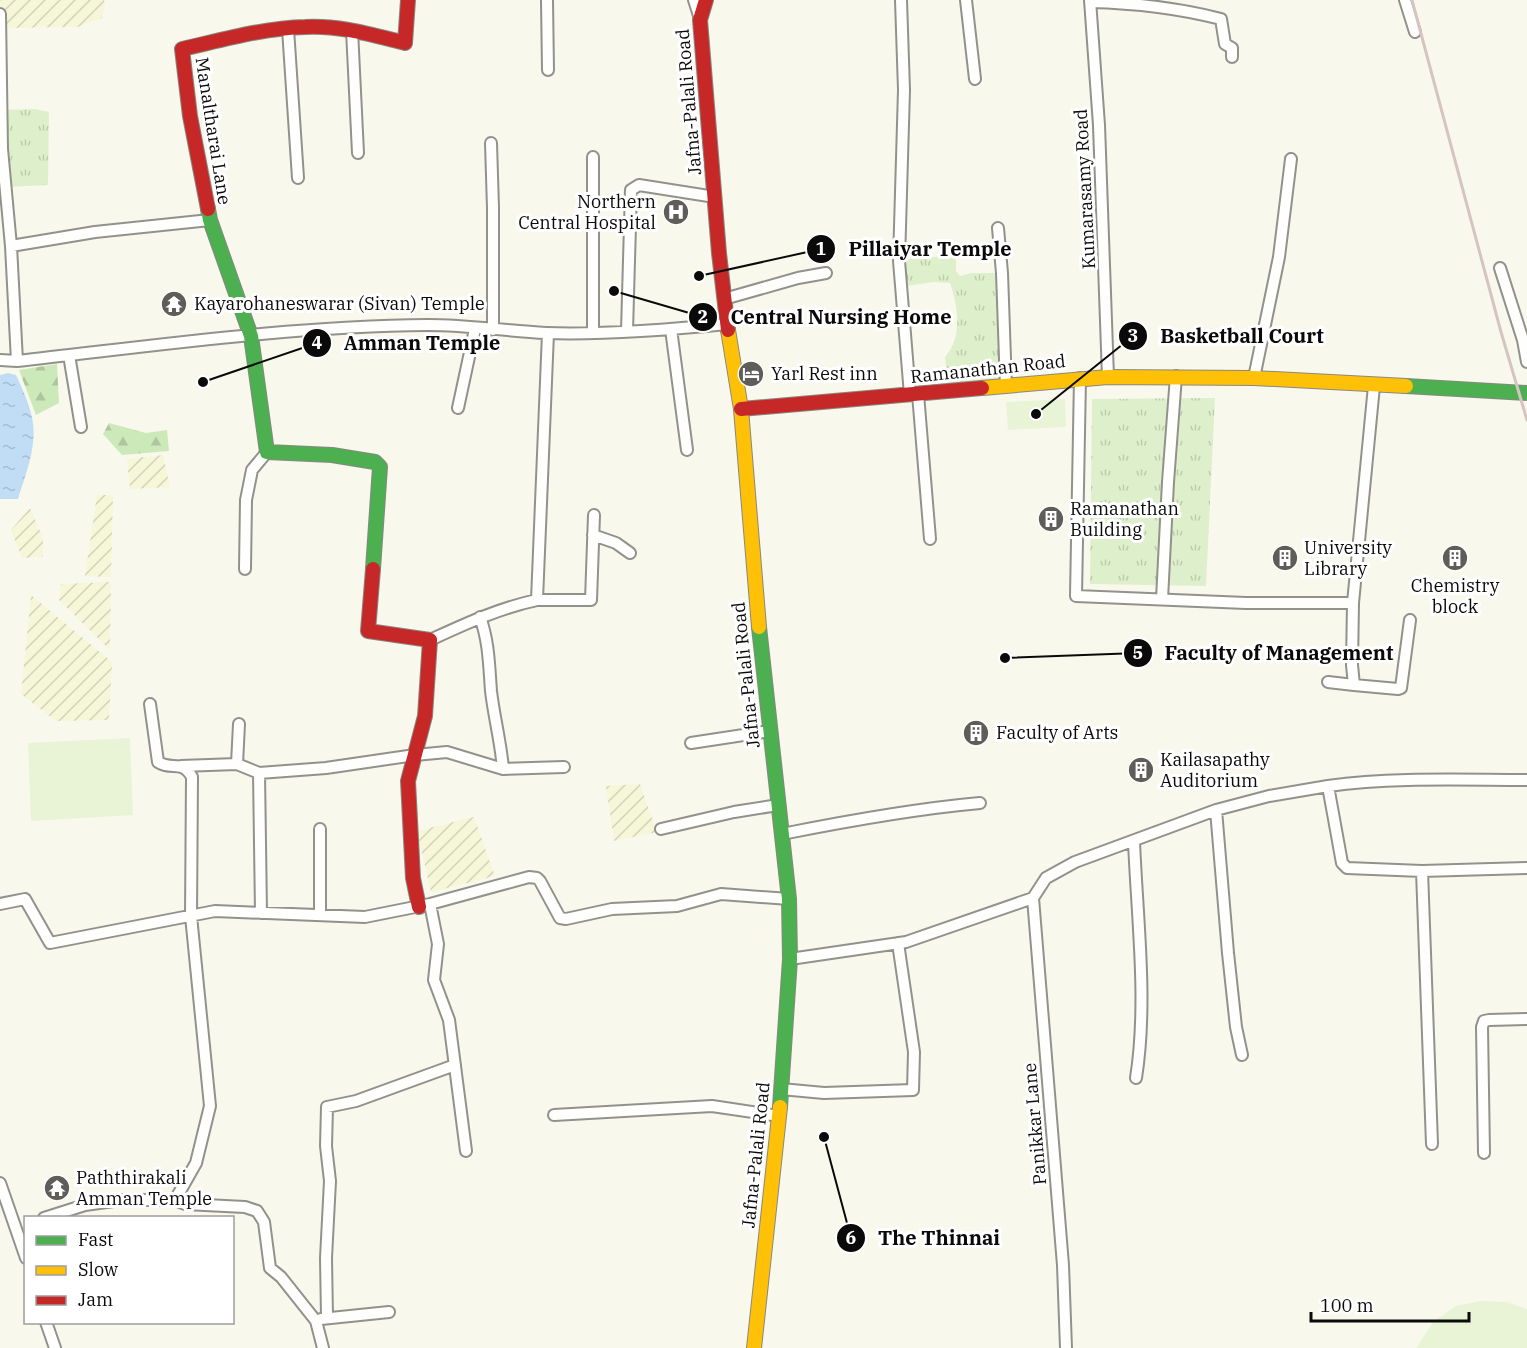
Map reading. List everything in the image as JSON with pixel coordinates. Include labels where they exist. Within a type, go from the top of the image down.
[{"type":"main road","name":"Manaltharai Lane","points":[[267,452],[251,336],[210,220],[190,116],[182,49],[288,29],[322,27],[352,30],[405,43],[408,0]]},
{"type":"main road","name":"Jafna-Palali Road","points":[[706,0],[700,20],[724,298],[741,410],[761,651],[789,898],[790,959],[779,1116],[754,1348]]},
{"type":"main road","name":"Ramanathan Road","points":[[741,410],[786,404],[1108,377],[1254,378],[1527,393]]},
{"type":"main road","points":[[267,452],[332,455],[375,462],[380,467],[368,630],[430,640],[425,716],[408,781],[413,878],[424,905]]},
{"type":"street","points":[[547,0],[548,70]]},
{"type":"street","points":[[694,0],[700,20]]},
{"type":"street","points":[[901,0],[904,90],[899,261],[930,539]]},
{"type":"street","points":[[966,0],[975,79]]},
{"type":"street","points":[[1405,0],[1415,32]]},
{"type":"street","points":[[1090,1],[1149,5],[1221,19],[1225,44],[1232,48],[1232,57]]},
{"type":"street","name":"Kumarasamy Road","points":[[1090,1],[1099,125],[1108,377]]},
{"type":"street","points":[[0,14],[2,149],[11,246],[17,361]]},
{"type":"street","points":[[288,29],[298,178]]},
{"type":"street","points":[[352,30],[358,153]]},
{"type":"street","points":[[491,143],[493,330]]},
{"type":"street","points":[[593,157],[594,332]]},
{"type":"street","points":[[1254,378],[1280,257],[1291,159]]},
{"type":"street","points":[[627,331],[631,190],[639,185],[716,197]]},
{"type":"street","points":[[11,246],[95,232],[210,220]]},
{"type":"street","points":[[998,228],[1006,387]]},
{"type":"street","points":[[1500,268],[1527,362]]},
{"type":"street","points":[[724,298],[798,278],[826,273]]},
{"type":"street","points":[[0,360],[17,361],[286,332],[430,325],[548,333],[671,329],[727,324]]},
{"type":"street","points":[[458,408],[475,329]]},
{"type":"street","points":[[671,329],[687,450]]},
{"type":"street","points":[[537,600],[548,333]]},
{"type":"street","points":[[69,355],[81,427]]},
{"type":"street","points":[[1162,599],[1176,376]]},
{"type":"street","points":[[1080,378],[1076,596],[1246,603],[1353,603]]},
{"type":"street","points":[[1354,685],[1353,603],[1374,386]]},
{"type":"street","points":[[245,569],[246,500],[252,470],[267,452]]},
{"type":"street","points":[[430,640],[512,605],[537,600],[591,600],[594,515]]},
{"type":"street","points":[[593,535],[616,543],[630,553]]},
{"type":"street","points":[[480,617],[486,632],[490,658],[491,691],[503,769]]},
{"type":"street","points":[[1328,682],[1401,688],[1410,620]]},
{"type":"street","points":[[150,704],[158,762],[163,765],[237,764],[260,773],[326,768],[447,752],[503,769],[564,768]]},
{"type":"street","points":[[237,764],[240,745],[239,723]]},
{"type":"street","points":[[690,743],[770,731]]},
{"type":"street","points":[[175,1200],[196,1163],[210,1106],[191,916],[192,777],[188,770],[181,766]]},
{"type":"street","points":[[260,773],[261,913]]},
{"type":"street","points":[[790,959],[898,943],[1033,898],[1046,878],[1075,862],[1216,810],[1269,796],[1350,783],[1527,780]]},
{"type":"street","points":[[1328,786],[1341,863],[1347,868],[1422,871],[1527,868]]},
{"type":"street","points":[[782,834],[865,818],[980,803]]},
{"type":"street","points":[[661,829],[734,812],[778,805]]},
{"type":"street","points":[[1216,810],[1228,952],[1236,1027],[1242,1055]]},
{"type":"street","points":[[320,829],[320,915]]},
{"type":"street","points":[[1134,842],[1140,976],[1140,1052],[1136,1078]]},
{"type":"street","points":[[1422,871],[1432,1144]]},
{"type":"street","points":[[0,904],[25,899],[50,943],[215,911],[365,917],[424,905],[530,877],[540,881],[560,918],[566,919],[612,909],[677,906],[721,894],[789,898]]},
{"type":"street","name":"Panikkar Lane","points":[[1033,898],[1063,1265],[1066,1348]]},
{"type":"street","points":[[424,905],[438,944],[434,980],[449,1020],[466,1151]]},
{"type":"street","points":[[781,1089],[824,1093],[913,1090],[914,1052],[898,943]]},
{"type":"street","points":[[1484,1153],[1482,1027],[1484,1021],[1489,1020],[1527,1019]]},
{"type":"street","points":[[327,1317],[326,1258],[330,1181],[326,1146],[327,1107],[356,1101],[456,1065]]},
{"type":"street","points":[[554,1116],[712,1106],[779,1116]]},
{"type":"street","points":[[0,1183],[20,1225],[24,1247]]},
{"type":"street","points":[[50,1216],[85,1205],[122,1200],[175,1200],[185,1204],[245,1207],[257,1210],[264,1222],[270,1268],[316,1321],[323,1348]]},
{"type":"street","points":[[316,1321],[327,1317],[389,1312]]},
{"type":"street","points":[[46,1324],[54,1348]]},
{"type":"green space","points":[[0,0],[104,0],[105,4],[102,18],[78,27],[1,28]]},
{"type":"green space","points":[[35,109],[49,112],[48,185],[6,187],[1,110]]},
{"type":"green space","points":[[953,256],[956,260],[956,271],[960,276],[971,273],[1002,273],[1006,387],[949,392],[945,357],[951,349],[957,331],[957,311],[950,283],[933,282],[901,287],[899,261]]},
{"type":"green space","points":[[57,364],[59,403],[36,415],[19,370]]},
{"type":"green space","points":[[1215,398],[1206,586],[1090,584],[1092,399]]},
{"type":"green space","points":[[1065,399],[1066,427],[1008,430],[1006,402]]},
{"type":"green space","points":[[109,423],[146,433],[167,430],[169,451],[122,455],[103,434]]},
{"type":"green space","points":[[163,455],[170,487],[130,489],[127,459]]},
{"type":"green space","points":[[97,495],[113,495],[111,577],[85,576]]},
{"type":"green space","points":[[30,508],[43,538],[43,557],[22,558],[11,530]]},
{"type":"green space","points":[[111,582],[110,650],[59,600],[61,584]]},
{"type":"green space","points":[[31,595],[112,662],[109,720],[56,721],[21,694]]},
{"type":"green space","points":[[130,738],[133,815],[31,821],[28,743]]},
{"type":"green space","points":[[640,784],[657,832],[614,841],[606,786]]},
{"type":"green space","points":[[474,817],[495,876],[431,892],[417,831]]},
{"type":"green space","points":[[1481,1301],[1507,1302],[1527,1309],[1527,1348],[1416,1348],[1434,1321],[1456,1306]]},
{"type":"water","points":[[8,373],[16,375],[27,401],[34,432],[31,455],[18,499],[0,499],[0,375]]},
{"type":"railway","points":[[1412,0],[1501,332],[1527,420]]},
{"type":"traffic: fast","points":[[208,209],[251,336],[267,452],[332,455],[375,462],[380,467],[373,569]]},
{"type":"traffic: fast","points":[[1406,386],[1527,393]]},
{"type":"traffic: fast","points":[[759,627],[789,899],[790,959],[780,1107]]},
{"type":"traffic: slow","points":[[728,330],[741,409],[759,627]]},
{"type":"traffic: slow","points":[[982,388],[1108,377],[1254,378],[1406,386]]},
{"type":"traffic: slow","points":[[754,1348],[780,1107]]},
{"type":"traffic: jam","points":[[208,209],[190,116],[182,49],[258,32],[305,27],[343,29],[405,43],[408,0]]},
{"type":"traffic: jam","points":[[706,0],[700,20],[719,253],[728,330]]},
{"type":"traffic: jam","points":[[741,409],[982,388]]},
{"type":"traffic: jam","points":[[373,569],[368,631],[430,640],[425,716],[408,781],[413,878],[419,907]]},
{"type":"place","name":"Northern Central Hospital","points":[[676,212]]},
{"type":"place","name":"Pillaiyar Temple","points":[[699,276]]},
{"type":"place","name":"Central Nursing Home","points":[[614,291]]},
{"type":"place","name":"Kayarohaneswarar (Sivan) Temple","points":[[174,304]]},
{"type":"place","name":"Yarl Rest inn","points":[[751,374]]},
{"type":"place","name":"Amman Temple","points":[[203,382]]},
{"type":"place","name":"Basketball Court","points":[[1036,414]]},
{"type":"place","name":"Ramanathan Building","points":[[1051,519]]},
{"type":"place","name":"University Library","points":[[1285,558]]},
{"type":"place","name":"Chemistry block","points":[[1455,558]]},
{"type":"place","name":"Faculty of Management","points":[[1005,658]]},
{"type":"place","name":"Faculty of Arts","points":[[976,733]]},
{"type":"place","name":"Kailasapathy Auditorium","points":[[1141,770]]},
{"type":"place","name":"The Thinnai","points":[[824,1137]]},
{"type":"place","name":"Paththirakali Amman Temple","points":[[57,1188]]}]
